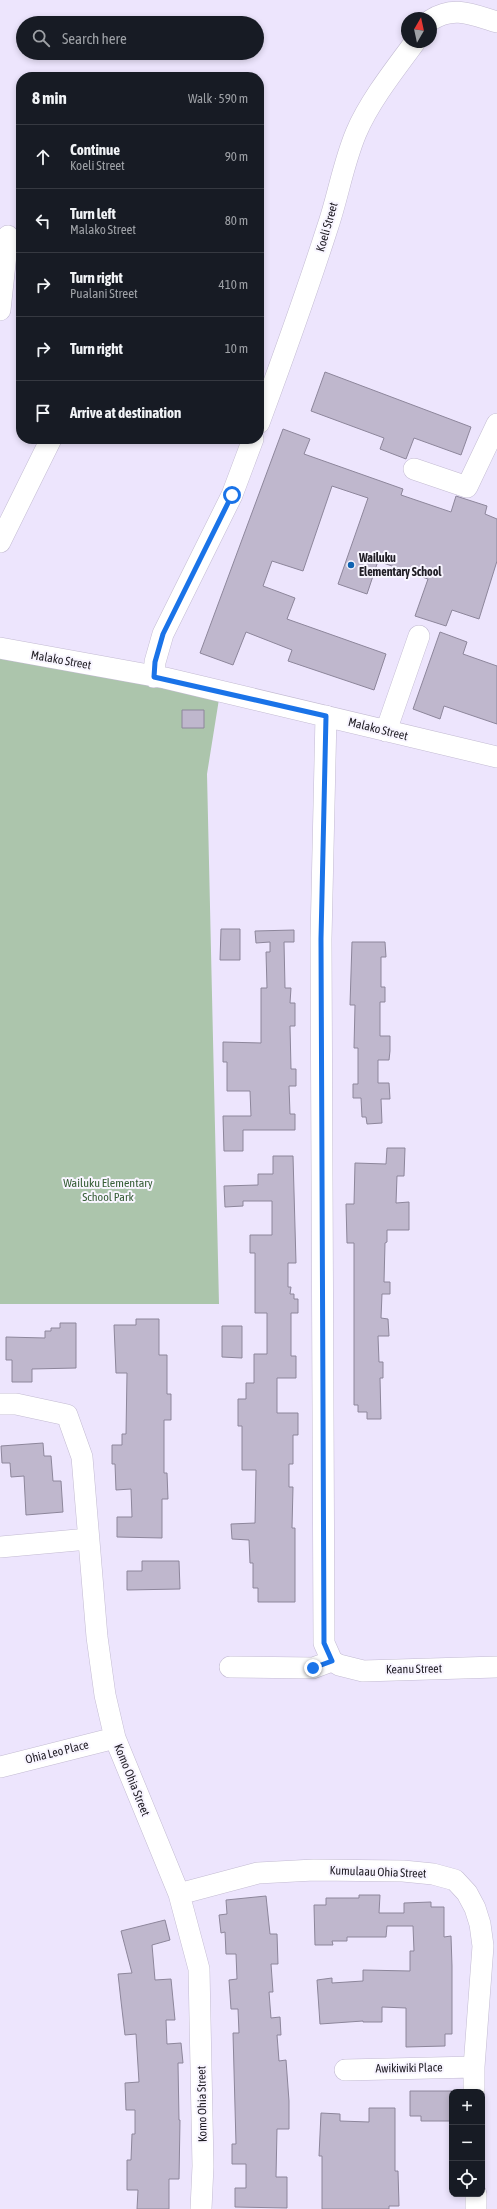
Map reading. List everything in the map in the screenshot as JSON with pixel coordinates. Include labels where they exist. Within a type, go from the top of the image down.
[{"type":"street","points":[[437,16],[460,12],[497,22]]},
{"type":"street","name":"Koeli Street","points":[[264,410],[300,315],[329,224],[339,182],[356,132],[387,80],[411,48]]},
{"type":"street","points":[[0,310],[10,236]]},
{"type":"street","points":[[414,469],[467,487],[497,424]]},
{"type":"street","points":[[0,542],[49,444]]},
{"type":"street","points":[[154,677],[155,662],[163,634],[232,495],[251,444]]},
{"type":"street","points":[[386,731],[419,636]]},
{"type":"street","name":"Malako Street","points":[[0,648],[154,677],[497,757]]},
{"type":"street","points":[[230,1667],[313,1668],[332,1661],[324,1643],[322,1416],[321,939],[326,716]]},
{"type":"street","name":"Komo Ohia Street","points":[[0,1404],[16,1404],[67,1415],[82,1457],[97,1637],[105,1695],[115,1738],[179,1894],[199,1969],[203,2166],[201,2209]]},
{"type":"street","points":[[0,1547],[88,1539]]},
{"type":"street","name":"Keanu Street","points":[[332,1661],[340,1665],[363,1670],[497,1667]]},
{"type":"street","name":"Ohia Leo Place","points":[[0,1767],[115,1738]]},
{"type":"street","name":"Kumulaau Ohia Street","points":[[179,1894],[258,1873],[314,1870],[403,1871],[433,1874],[455,1880],[467,1893],[475,1908],[480,1924],[482,1939],[474,2066],[474,2089]]},
{"type":"street","name":"Awikiwiki Place","points":[[345,2070],[474,2066]]},
{"type":"street","points":[[476,2197],[476,2209]]},
{"type":"green space","name":"Wailuku Elementary School Park","points":[[0,650],[219,699],[207,774],[219,1304],[0,1304]]},
{"type":"building","points":[[325,372],[471,427],[461,455],[414,438],[406,459],[380,449],[384,438],[311,411]]},
{"type":"building","points":[[283,429],[310,439],[304,454],[403,489],[401,495],[451,512],[456,496],[487,506],[485,514],[497,519],[497,561],[479,619],[452,610],[446,626],[415,616],[428,579],[378,561],[367,594],[338,584],[368,498],[332,486],[303,571],[272,561],[263,586],[295,598],[287,619],[386,654],[374,690],[288,661],[292,650],[246,632],[233,665],[200,653]]},
{"type":"building","points":[[440,632],[467,642],[463,654],[497,666],[497,724],[444,706],[440,719],[413,709]]},
{"type":"building","points":[[182,710],[204,710],[204,728],[182,728]]},
{"type":"building","points":[[221,929],[240,929],[240,960],[220,960]]},
{"type":"building","points":[[294,930],[294,942],[284,942],[285,988],[291,988],[290,1003],[295,1003],[295,1026],[290,1026],[291,1069],[296,1069],[296,1086],[289,1086],[290,1114],[295,1114],[295,1130],[243,1130],[243,1151],[224,1151],[223,1116],[251,1116],[250,1091],[227,1091],[227,1062],[223,1062],[223,1042],[261,1043],[261,988],[267,988],[266,952],[270,952],[270,942],[256,943],[255,931]]},
{"type":"building","points":[[352,942],[385,942],[386,957],[381,957],[381,987],[385,987],[385,1002],[380,1002],[380,1036],[390,1036],[390,1051],[389,1060],[378,1060],[378,1083],[389,1083],[390,1099],[381,1099],[382,1123],[367,1124],[366,1117],[362,1117],[361,1098],[353,1098],[353,1084],[358,1084],[358,1048],[354,1048],[355,1005],[350,1005]]},
{"type":"building","points":[[387,1148],[405,1148],[404,1176],[397,1176],[396,1203],[409,1202],[409,1230],[387,1230],[387,1242],[385,1243],[384,1282],[390,1282],[390,1294],[382,1294],[381,1318],[388,1319],[389,1336],[378,1336],[379,1362],[383,1362],[383,1378],[380,1378],[381,1419],[367,1419],[367,1412],[358,1412],[358,1405],[354,1405],[354,1243],[347,1243],[346,1204],[354,1204],[355,1163],[386,1164]]},
{"type":"building","points":[[273,1156],[293,1156],[296,1263],[288,1263],[288,1287],[291,1287],[290,1294],[294,1294],[294,1299],[298,1299],[298,1313],[291,1313],[291,1356],[296,1356],[296,1378],[277,1378],[277,1413],[298,1413],[298,1435],[293,1435],[293,1464],[289,1464],[289,1487],[293,1487],[292,1528],[295,1528],[295,1602],[258,1602],[258,1588],[253,1588],[253,1563],[250,1563],[249,1540],[232,1539],[231,1524],[255,1523],[256,1470],[242,1470],[242,1426],[238,1426],[238,1399],[246,1399],[246,1383],[254,1383],[254,1354],[267,1354],[267,1313],[255,1313],[255,1253],[250,1253],[250,1235],[272,1235],[272,1201],[243,1201],[243,1206],[225,1207],[224,1186],[258,1185],[258,1174],[273,1174]]},
{"type":"building","points":[[136,1319],[159,1319],[159,1355],[167,1355],[167,1394],[171,1394],[171,1420],[164,1420],[164,1473],[167,1473],[168,1499],[162,1499],[162,1538],[117,1537],[117,1517],[132,1517],[131,1489],[116,1490],[115,1464],[112,1464],[112,1445],[122,1445],[122,1434],[126,1434],[127,1373],[116,1373],[114,1325],[136,1325]]},
{"type":"building","points":[[60,1323],[76,1323],[76,1368],[32,1369],[32,1382],[12,1382],[12,1360],[6,1360],[6,1337],[45,1338],[45,1331],[51,1331],[51,1328],[60,1328]]},
{"type":"building","points":[[222,1326],[242,1326],[242,1358],[222,1357]]},
{"type":"building","points":[[43,1443],[44,1456],[51,1456],[53,1481],[61,1481],[63,1512],[26,1515],[24,1476],[11,1477],[10,1463],[2,1463],[1,1446]]},
{"type":"building","points":[[142,1561],[179,1561],[180,1589],[127,1590],[127,1571],[142,1571]]},
{"type":"building","points":[[359,1895],[380,1895],[379,1913],[404,1913],[404,1903],[431,1902],[431,1907],[444,1907],[444,1937],[451,1936],[452,1966],[452,2034],[445,2034],[445,2046],[406,2047],[406,2008],[382,2007],[382,2022],[363,2021],[320,2024],[317,1980],[332,1978],[332,1983],[363,1981],[363,1970],[410,1971],[410,1951],[414,1951],[413,1926],[387,1926],[386,1937],[347,1937],[347,1941],[332,1941],[333,1945],[315,1945],[314,1905],[326,1905],[326,1898],[359,1898]]},
{"type":"building","points":[[266,1896],[270,1934],[277,1934],[278,1964],[271,1964],[273,1992],[269,1992],[271,2018],[280,2017],[281,2035],[277,2035],[279,2061],[286,2060],[289,2101],[289,2129],[277,2129],[276,2177],[287,2177],[287,2208],[235,2207],[235,2188],[246,2188],[246,2164],[232,2164],[232,2144],[236,2144],[233,2033],[239,2033],[238,2009],[231,2009],[229,1980],[237,1979],[236,1954],[226,1954],[225,1932],[221,1933],[219,1915],[227,1914],[226,1900]]},
{"type":"building","points":[[165,1920],[170,1940],[152,1945],[155,1980],[171,1979],[175,2020],[166,2020],[167,2044],[181,2043],[183,2063],[178,2063],[180,2120],[179,2179],[169,2179],[169,2209],[137,2209],[138,2190],[127,2190],[127,2160],[131,2160],[132,2134],[135,2134],[135,2110],[126,2110],[125,2083],[139,2082],[136,2034],[125,2035],[118,1974],[132,1973],[121,1931]]},
{"type":"building","points":[[410,2091],[449,2091],[449,2121],[421,2121],[421,2116],[410,2116]]},
{"type":"building","points":[[369,2108],[395,2108],[395,2171],[398,2171],[399,2206],[389,2206],[389,2209],[322,2209],[322,2156],[319,2156],[321,2113],[340,2114],[340,2121],[369,2122]]},
{"type":"place","name":"Wailuku Elementary School","points":[[351,565]]},
{"type":"route","points":[[232,495],[163,634],[155,662],[154,677],[165,678],[244,698],[326,716],[321,939],[322,1416],[324,1643],[332,1661],[313,1668]]}]
